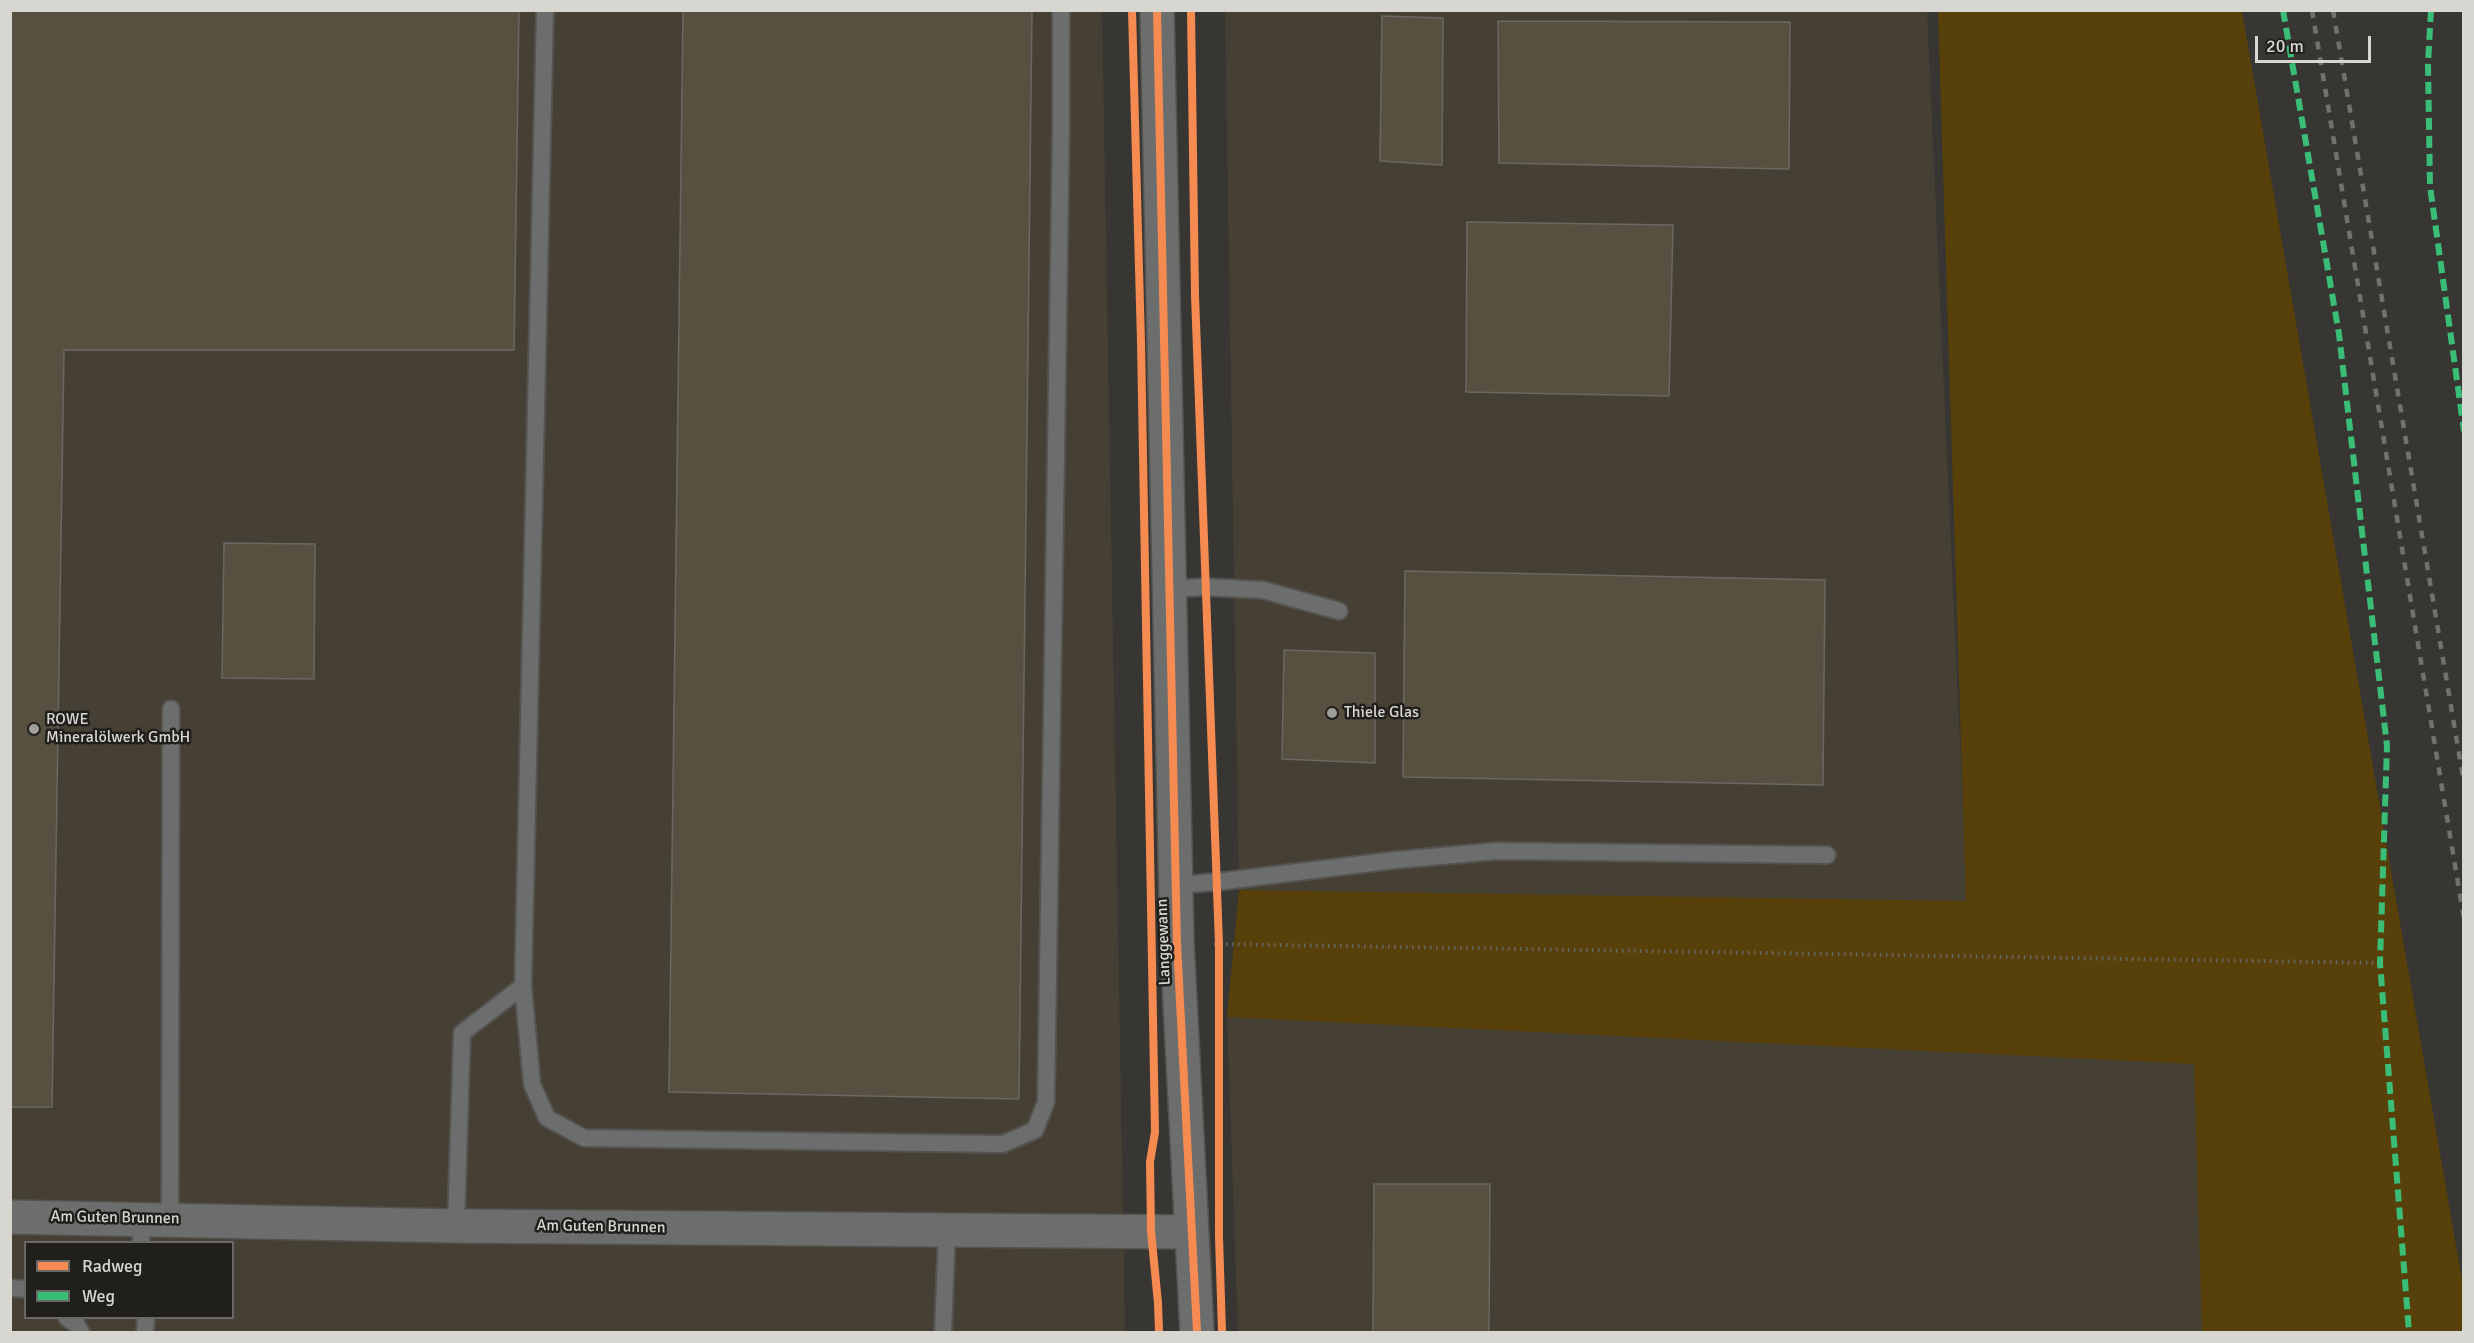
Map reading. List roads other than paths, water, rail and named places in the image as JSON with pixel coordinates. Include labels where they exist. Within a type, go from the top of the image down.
[{"type":"street","name":"Langgewann","points":[[1157,10],[1177,943],[1197,1332]]},
{"type":"street","name":"Am Guten Brunnen","points":[[10,1217],[150,1227],[456,1226],[1191,1232]]},
{"type":"lane","points":[[545,10],[523,986],[532,1084],[547,1119],[584,1138],[1003,1144],[1035,1130],[1046,1102],[1061,150],[1061,10]]},
{"type":"lane","points":[[1169,589],[1205,587],[1263,590],[1339,611]]},
{"type":"lane","points":[[150,1227],[171,709]]},
{"type":"lane","points":[[1176,885],[1498,851],[1827,855]]},
{"type":"lane","points":[[456,1226],[462,1033],[523,986]]},
{"type":"lane","points":[[943,1332],[947,1231]]},
{"type":"lane","points":[[70,1319],[81,1332]]},
{"type":"railway","points":[[2312,10],[2464,919]]},
{"type":"railway","points":[[2333,10],[2464,783]]},
{"type":"place","name":"Thiele Glas","points":[[1332,713]]},
{"type":"place","name":"ROWE Mineralölwerk GmbH","points":[[34,729]]}]
